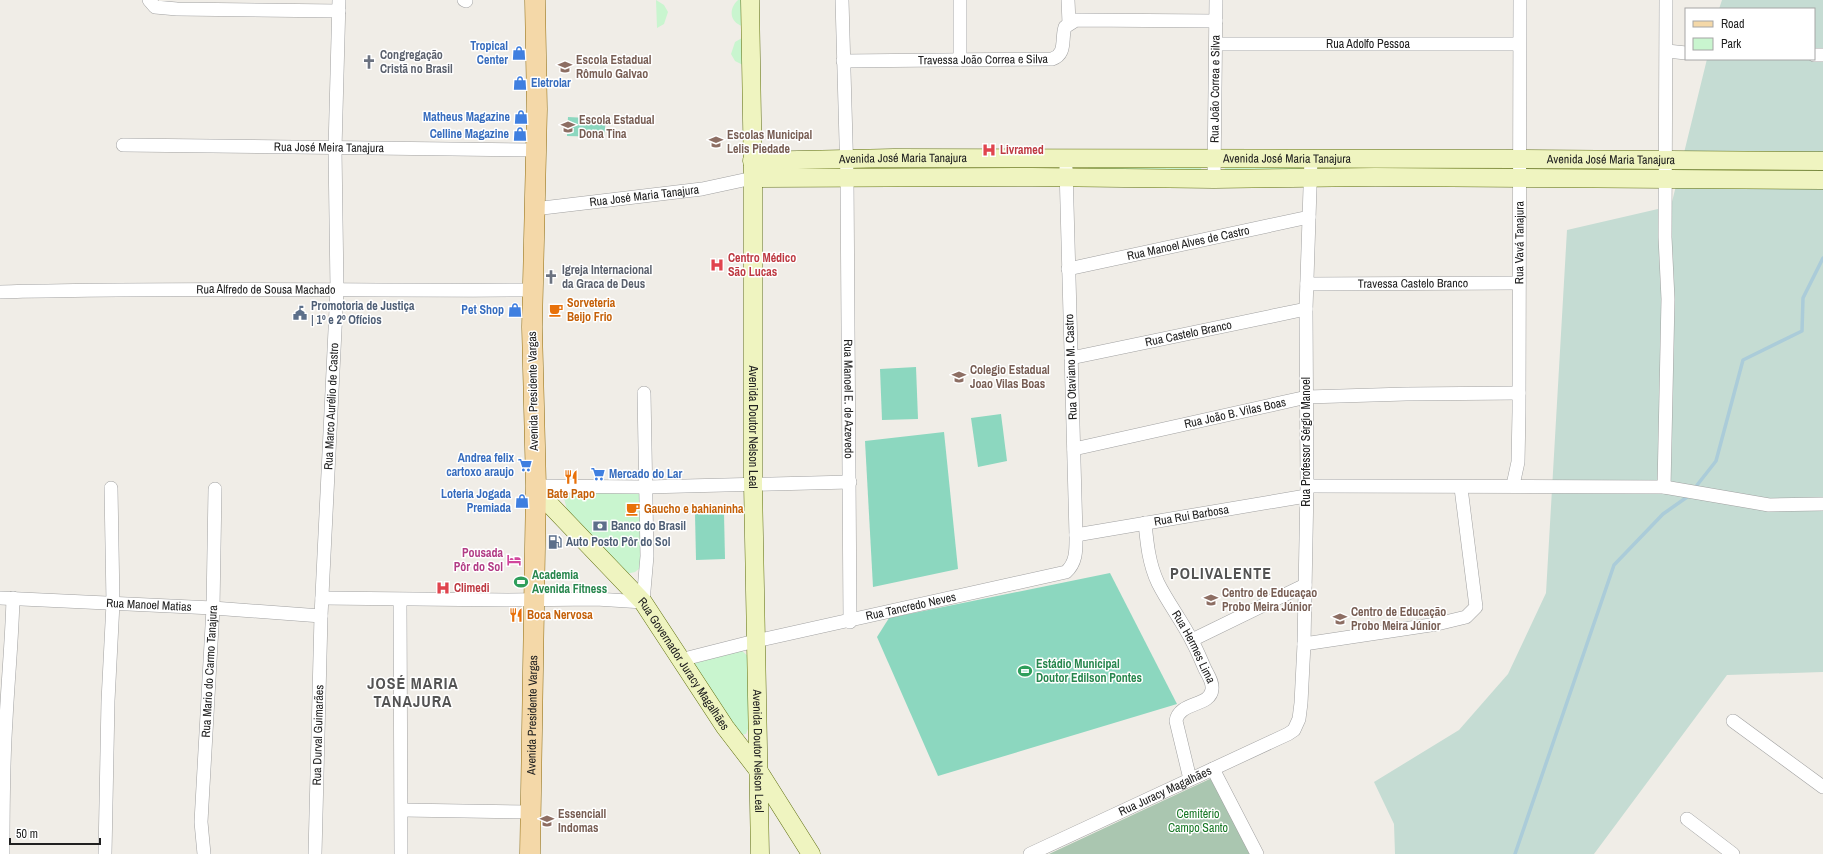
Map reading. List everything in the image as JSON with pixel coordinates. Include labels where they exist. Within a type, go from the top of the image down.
[{"type":"main road","name":"Avenida Presidente Vargas","points":[[530,854],[536,488],[532,290],[537,109],[535,0]]},
{"type":"street","points":[[149,0],[155,7],[177,9],[339,6],[335,149]]},
{"type":"street","name":"Avenida Doutor Nelson Leal","points":[[750,0],[753,484],[760,854]]},
{"type":"street","name":"Rua Manoel E. de Azevedo","points":[[842,0],[846,158],[850,482],[850,622]]},
{"type":"street","points":[[960,0],[960,60]]},
{"type":"street","points":[[1068,0],[1069,23],[1084,19],[1216,21]]},
{"type":"street","name":"Rua João Correa e Silva","points":[[1214,179],[1216,0]]},
{"type":"street","name":"Rua Vavá Tanajura","points":[[1514,485],[1518,456],[1519,393],[1520,0]]},
{"type":"street","points":[[1664,487],[1668,299],[1665,237],[1667,51],[1666,0]]},
{"type":"street","name":"Travessa João Correa e Silva","points":[[843,62],[1041,59],[1058,57],[1063,49],[1065,28],[1069,23]]},
{"type":"street","name":"Rua Adolfo Pessoa","points":[[1216,44],[1519,44]]},
{"type":"street","points":[[1667,51],[1685,53]]},
{"type":"street","name":"Rua José Meira Tanajura","points":[[123,145],[335,149],[535,150]]},
{"type":"street","name":"Rua Marco Aurélio de Castro","points":[[321,616],[327,598],[337,289],[335,149]]},
{"type":"street","name":"Avenida José Maria Tanajura","points":[[752,170],[846,158],[1311,158],[1823,161]]},
{"type":"street","name":"Rua Otaviano M. Castro","points":[[1066,158],[1076,535],[1074,562],[1066,572]]},
{"type":"street","name":"Rua Professor Sérgio Manoel","points":[[1297,725],[1301,703],[1304,644],[1307,397],[1306,310],[1311,158]]},
{"type":"street","points":[[1440,159],[1440,178]]},
{"type":"street","points":[[1697,179],[1698,161]]},
{"type":"street","name":"Avenida José Maria Tanajura","points":[[752,170],[846,177],[1214,179],[1310,177],[1520,177],[1823,180]]},
{"type":"street","name":"Rua José Maria Tanajura","points":[[534,209],[702,190],[752,170]]},
{"type":"street","name":"Rua Manoel Alves de Castro","points":[[1068,269],[1309,217]]},
{"type":"street","name":"Travessa Castelo Branco","points":[[1307,284],[1519,283]]},
{"type":"street","name":"Rua Alfredo de Sousa Machado","points":[[0,292],[133,288],[337,289],[435,292],[532,290]]},
{"type":"street","name":"Rua Castelo Branco","points":[[1071,358],[1306,310]]},
{"type":"street","points":[[327,598],[400,600],[534,599],[643,602],[647,556],[644,393]]},
{"type":"street","name":"Rua João B. Vilas Boas","points":[[1074,449],[1307,397],[1399,394],[1519,393]]},
{"type":"street","points":[[536,488],[850,482]]},
{"type":"street","name":"Rua Rui Barbosa","points":[[1076,535],[1306,491],[1460,488],[1514,485],[1664,487],[1769,505],[1823,504]]},
{"type":"street","points":[[105,854],[108,701],[113,603],[111,488]]},
{"type":"street","name":"Rua Governador Juracy Magalhães","points":[[536,488],[643,602],[725,727],[758,770],[811,854]]},
{"type":"street","points":[[1304,644],[1437,624],[1466,617],[1476,607],[1460,488]]},
{"type":"street","name":"Rua Mario do Carmo Tanajura","points":[[204,854],[201,822],[213,608],[215,489]]},
{"type":"street","name":"Rua Hermes Lima","points":[[1145,523],[1150,563],[1154,574],[1163,593],[1192,640],[1212,684],[1212,690],[1207,698],[1180,711],[1176,721],[1190,779]]},
{"type":"street","name":"Rua Tancredo Neves","points":[[680,660],[756,641],[850,622],[1066,572]]},
{"type":"street","points":[[1192,640],[1305,585]]},
{"type":"street","points":[[2,854],[6,720],[12,649],[6,598]]},
{"type":"street","name":"Rua Manoel Matias","points":[[6,598],[213,608],[321,616]]},
{"type":"street","points":[[400,600],[402,810],[400,854]]},
{"type":"street","name":"Rua Durval Guimarães","points":[[315,854],[321,616]]},
{"type":"street","points":[[1732,721],[1823,787]]},
{"type":"street","name":"Rua Juracy Magalhães","points":[[1030,854],[1288,734],[1297,725]]},
{"type":"street","points":[[1213,769],[1257,854]]},
{"type":"street","points":[[402,810],[531,812]]},
{"type":"street","points":[[1687,820],[1733,854]]},
{"type":"green space","points":[[656,0],[664,5],[668,12],[664,24],[657,28]]},
{"type":"green space","points":[[738,0],[746,0],[742,26],[735,22],[732,15],[733,7]]},
{"type":"green space","points":[[1722,0],[1823,0],[1823,672],[1727,675],[1594,854],[1395,854],[1394,824],[1374,782],[1459,730],[1508,674],[1546,593],[1567,230],[1671,206],[1707,60],[1815,60],[1815,8],[1719,8]]},
{"type":"green space","points":[[742,38],[747,67],[735,61],[731,54],[735,42]]},
{"type":"green space","points":[[568,117],[606,119],[604,137],[567,136]]},
{"type":"green space","points":[[1202,165],[1200,174],[1088,174],[1088,166]]},
{"type":"green space","points":[[1225,166],[1302,167],[1301,174],[1224,174]]},
{"type":"green space","points":[[916,367],[918,419],[882,420],[880,369]]},
{"type":"green space","points":[[1001,414],[1007,461],[978,467],[971,418]]},
{"type":"green space","points":[[944,432],[958,569],[873,587],[865,441]]},
{"type":"green space","points":[[571,493],[639,493],[642,501],[644,519],[640,568],[635,572],[626,574],[567,510],[564,498]]},
{"type":"green space","points":[[724,513],[725,559],[696,560],[695,514]]},
{"type":"green space","name":"Estádio Municipal Doutor Edilson Pontes","points":[[1110,573],[1177,704],[938,776],[877,637],[889,618]]},
{"type":"green space","points":[[741,650],[749,657],[749,726],[746,734],[741,735],[695,668],[695,663]]},
{"type":"green space","name":"Cemitério Campo Santo","points":[[1214,777],[1252,854],[1049,854]]},
{"type":"waterway","points":[[1694,489],[1716,461],[1743,360],[1802,331],[1803,298],[1823,258]]},
{"type":"waterway","points":[[1515,854],[1614,565],[1663,514],[1690,495]]},
{"type":"place","name":"Tropical Center","points":[[519,53]]},
{"type":"place","name":"Congregação Cristã no Brasil","points":[[369,62]]},
{"type":"place","name":"Escola Estadual Rômulo Galvao","points":[[565,67]]},
{"type":"place","name":"Eletrolar","points":[[520,83]]},
{"type":"place","name":"Matheus Magazine","points":[[521,117]]},
{"type":"place","name":"Escola Estadual Dona Tina","points":[[568,127]]},
{"type":"place","name":"Celline Magazine","points":[[520,134]]},
{"type":"place","name":"Escolas Municipal Lelis Piedade","points":[[716,142]]},
{"type":"place","name":"Livramed","points":[[989,150]]},
{"type":"place","name":"Centro Médico São Lucas","points":[[717,265]]},
{"type":"place","name":"Igreja Internacional da Graca de Deus","points":[[551,277]]},
{"type":"place","name":"Pet Shop","points":[[515,310]]},
{"type":"place","name":"Sorveteria Beijo Frio","points":[[556,310]]},
{"type":"place","name":"Promotoria de Justiça | 1º e 2º Ofícios","points":[[300,313]]},
{"type":"place","name":"Colegio Estadual Joao Vilas Boas","points":[[959,377]]},
{"type":"place","name":"Andrea felix cartoxo araujo","points":[[525,465]]},
{"type":"place","name":"Mercado do Lar","points":[[598,474]]},
{"type":"place","name":"Bate Papo","points":[[571,477]]},
{"type":"place","name":"Loteria Jogada Premiada","points":[[522,501]]},
{"type":"place","name":"Gaucho e bahianinha","points":[[633,509]]},
{"type":"place","name":"Banco do Brasil","points":[[600,526]]},
{"type":"place","name":"Auto Posto Pôr do Sol","points":[[555,542]]},
{"type":"place","name":"Pousada Pôr do Sol","points":[[514,560]]},
{"type":"place","name":"Academia Avenida Fitness","points":[[521,582]]},
{"type":"place","name":"Climedi","points":[[443,588]]},
{"type":"place","name":"Centro de Educaçao Probo Meira Júnior","points":[[1211,600]]},
{"type":"place","name":"Boca Nervosa","points":[[516,615]]},
{"type":"place","name":"Centro de Educação Probo Meira Júnior","points":[[1340,619]]},
{"type":"place","name":"Estádio Municipal Doutor Edilson Pontes","points":[[1025,671]]},
{"type":"place","name":"Essenciall Indomas","points":[[547,821]]},
{"type":"district","name":"POLIVALENTE","points":[[1221,573]]},
{"type":"district","name":"JOSÉ MARIA TANAJURA","points":[[413,692]]}]
